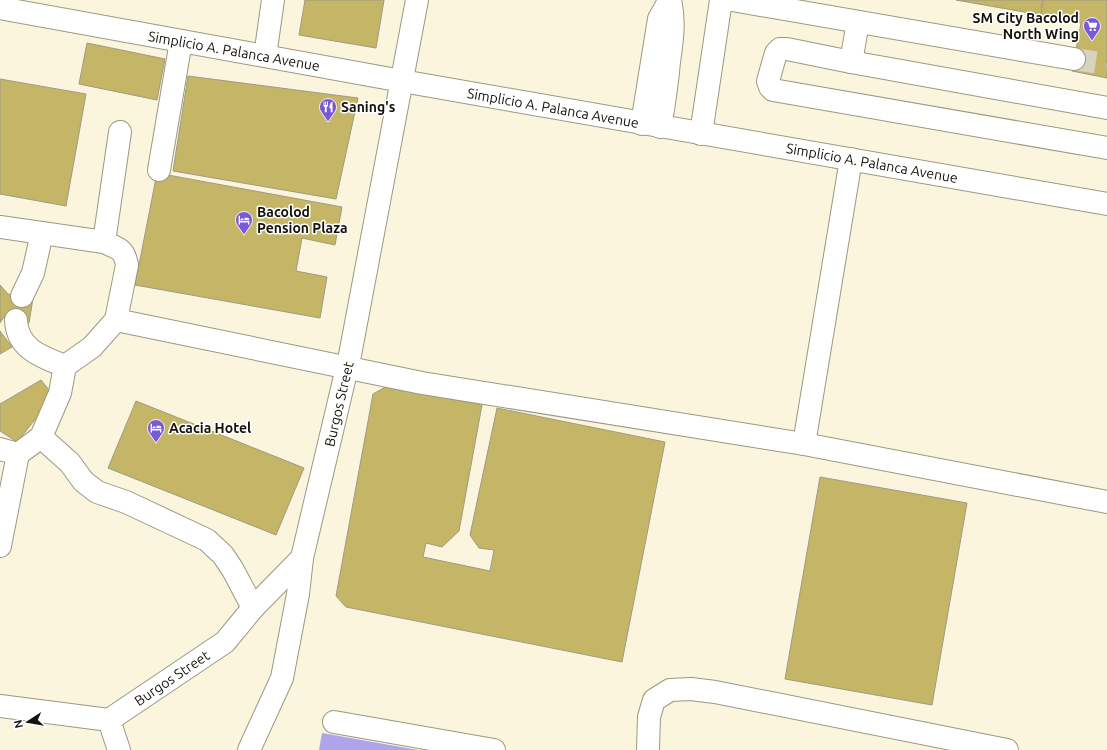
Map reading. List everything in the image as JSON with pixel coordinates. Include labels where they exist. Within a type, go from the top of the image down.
[{"type":"street","points":[[264,56],[273,0]]},
{"type":"street","name":"Burgos Street","points":[[109,720],[225,642],[253,608],[302,558],[347,368],[418,0]]},
{"type":"street","points":[[651,125],[659,19],[664,7],[670,0]]},
{"type":"street","points":[[701,134],[722,0]]},
{"type":"street","points":[[732,0],[1074,59]]},
{"type":"street","name":"Simplicio A. Palanca Avenue","points":[[0,8],[31,6],[181,41],[701,134],[1107,204]]},
{"type":"street","points":[[851,62],[858,22]]},
{"type":"street","points":[[160,170],[181,41]]},
{"type":"street","points":[[1107,108],[787,49],[780,49],[776,53],[768,81],[773,90],[1107,148]]},
{"type":"street","points":[[104,242],[120,132]]},
{"type":"street","points":[[804,444],[851,160]]},
{"type":"street","points":[[0,227],[104,242],[122,251],[127,265],[116,320],[92,347],[65,366],[60,393],[41,437],[9,451],[0,546]]},
{"type":"street","points":[[22,296],[33,273],[42,233]]},
{"type":"street","points":[[16,320],[18,332],[27,348],[43,357],[65,366]]},
{"type":"street","points":[[116,320],[422,383],[804,444],[1107,502]]},
{"type":"street","points":[[41,437],[70,463],[84,481],[97,492],[126,502],[207,540],[223,555],[233,570],[253,608]]},
{"type":"street","points":[[249,750],[282,678],[298,594],[302,558]]},
{"type":"street","points":[[648,750],[649,717],[654,700],[670,690],[691,689],[715,692],[1007,750]]},
{"type":"street","points":[[0,706],[109,720],[119,750]]},
{"type":"street","points":[[334,722],[494,750]]},
{"type":"shaded area","points":[[322,733],[418,750],[319,750]]},
{"type":"building","points":[[305,0],[384,0],[376,48],[299,35]]},
{"type":"building","points":[[956,0],[1043,0],[1041,15]]},
{"type":"building","name":"SM City Bacolod North Wing","points":[[1043,0],[1107,0],[1107,78],[1072,71],[1081,23],[1041,15]]},
{"type":"building","points":[[87,43],[165,59],[157,100],[79,84]]},
{"type":"building","points":[[188,76],[358,98],[336,199],[173,171]]},
{"type":"building","points":[[0,79],[86,94],[66,206],[0,194]]},
{"type":"building","points":[[157,173],[342,207],[335,245],[302,238],[296,271],[327,277],[320,318],[135,285]]},
{"type":"building","points":[[0,285],[8,294],[33,298],[29,323],[4,317],[0,323]]},
{"type":"building","points":[[0,331],[12,347],[0,354]]},
{"type":"building","points":[[41,380],[54,396],[17,442],[0,431],[0,404]]},
{"type":"building","points":[[387,386],[482,405],[459,531],[442,547],[426,543],[423,557],[490,571],[494,550],[479,548],[470,535],[497,408],[665,442],[622,662],[346,607],[336,596],[373,394]]},
{"type":"building","points":[[136,401],[304,468],[276,535],[108,468]]},
{"type":"building","points":[[820,477],[967,503],[932,705],[785,679]]},
{"type":"tunnel","points":[[1074,59],[1107,64]]},
{"type":"place","name":"SM City Bacolod North Wing","points":[[1092,41]]},
{"type":"place","name":"Saning's","points":[[328,122]]},
{"type":"place","name":"Bacolod Pension Plaza","points":[[244,235]]},
{"type":"place","name":"Acacia Hotel","points":[[156,443]]}]
